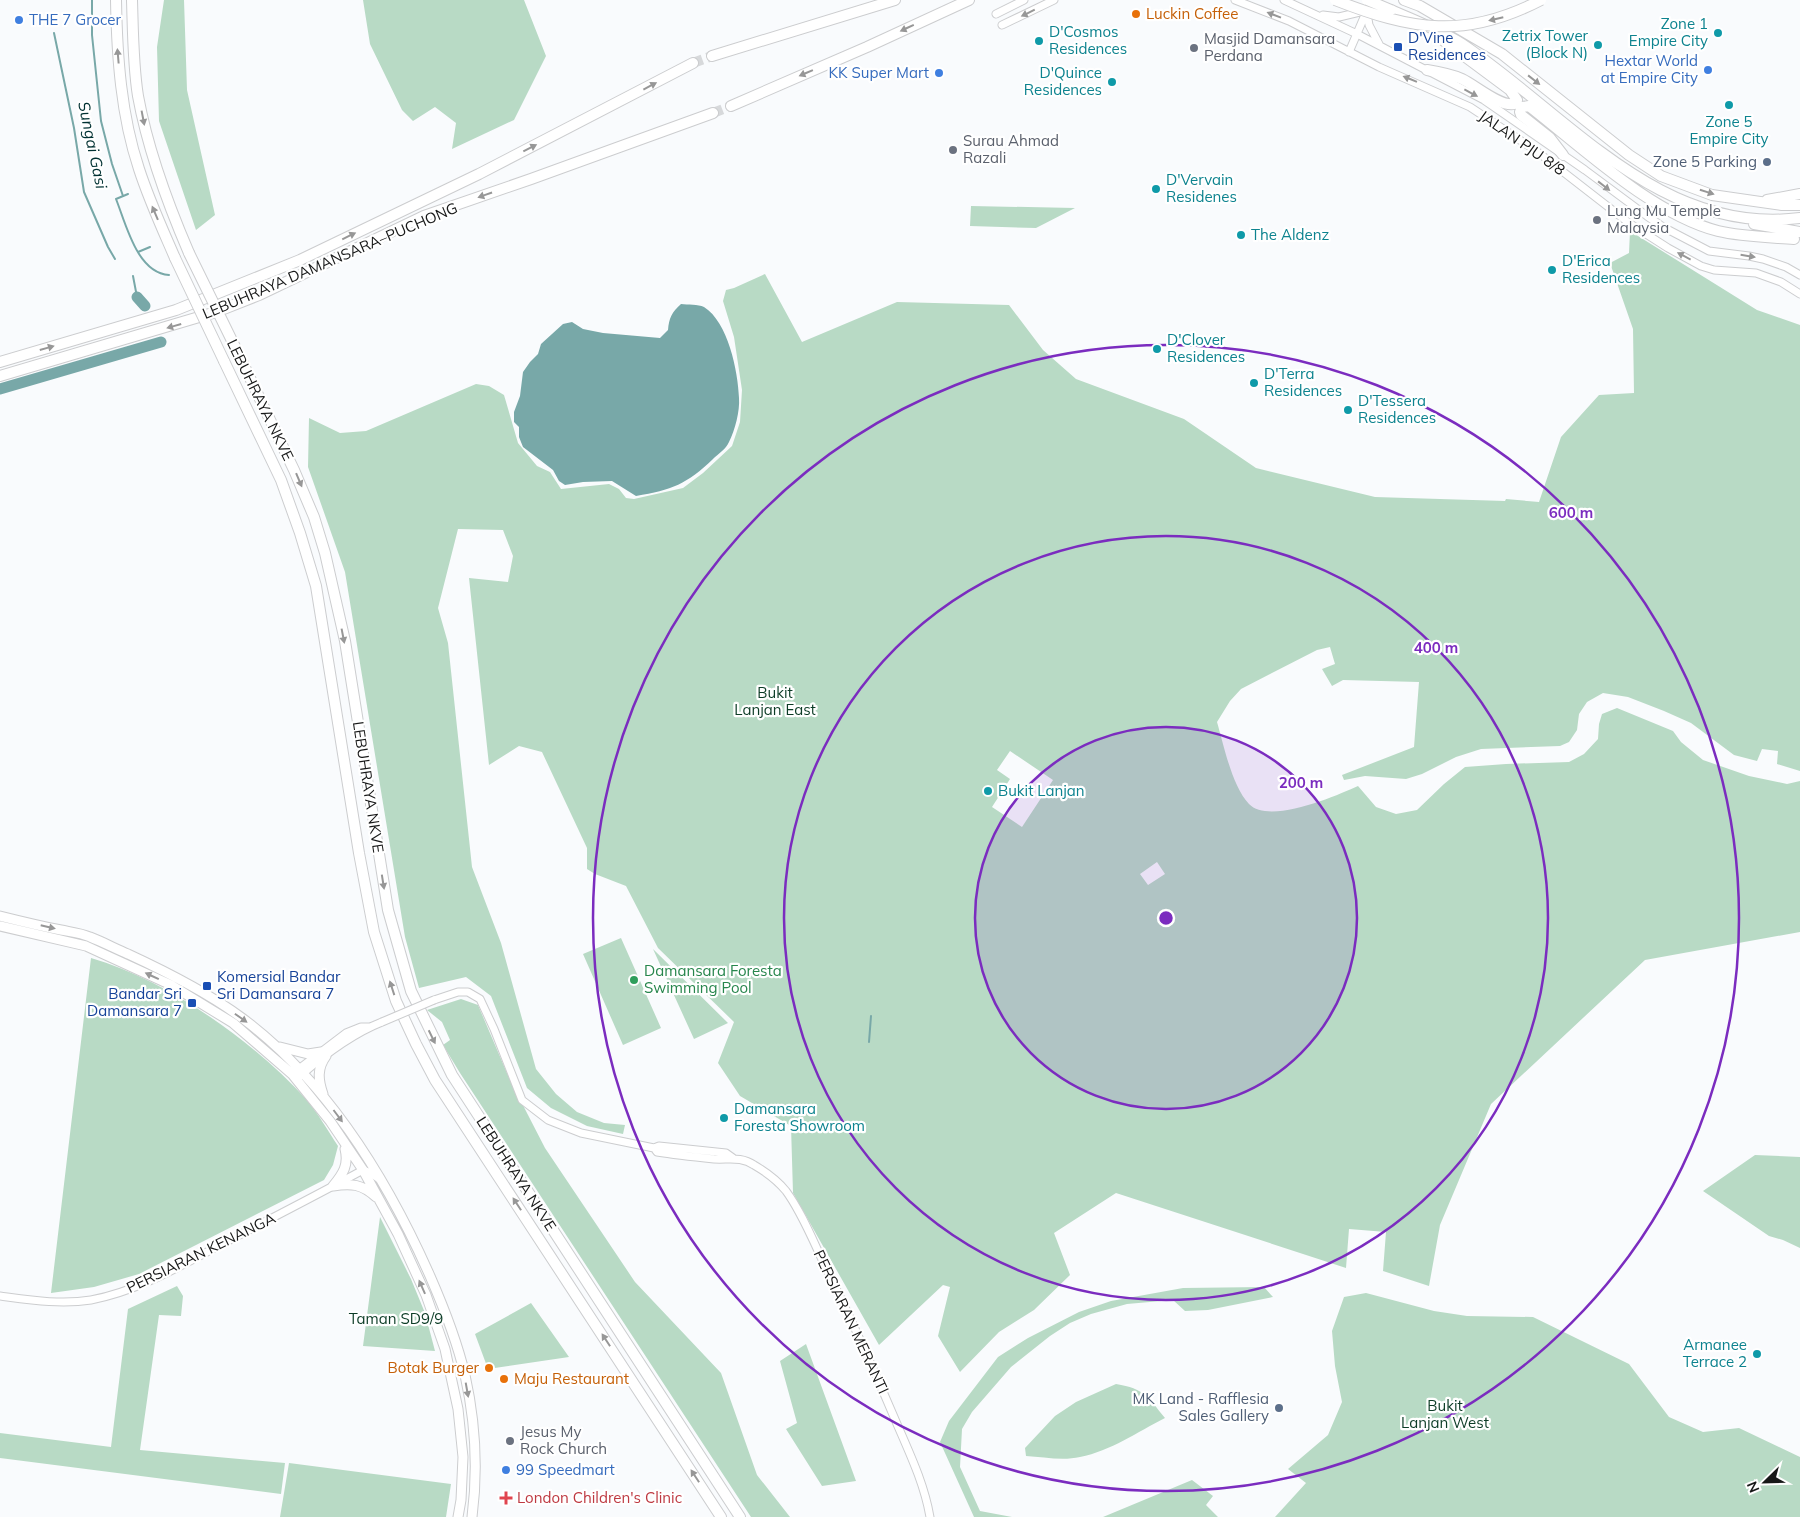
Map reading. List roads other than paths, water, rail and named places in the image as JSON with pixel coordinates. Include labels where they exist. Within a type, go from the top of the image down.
[{"type":"highway","name":"LEBUHRAYA NKVE","points":[[116,0],[120,80],[131,140],[145,188],[175,258],[281,480],[316,586],[374,932],[396,1001],[435,1080],[721,1517]]},
{"type":"highway","name":"LEBUHRAYA NKVE","points":[[132,0],[137,82],[147,137],[171,212],[294,470],[314,517],[325,553],[345,641],[388,910],[411,991],[452,1075],[740,1517]]},
{"type":"highway","points":[[712,56],[895,0]]},
{"type":"highway","points":[[732,106],[969,0]]},
{"type":"highway","points":[[1335,0],[1390,19],[1423,26],[1446,27],[1505,17],[1541,0]]},
{"type":"highway","points":[[1404,0],[1420,6],[1502,54],[1629,155],[1661,176],[1712,194],[1782,205],[1800,205]]},
{"type":"highway","points":[[1368,5],[1391,10],[1460,43],[1527,93],[1616,164],[1652,186],[1694,206],[1798,237]]},
{"type":"highway","points":[[1418,23],[1510,90],[1517,100],[1514,104],[1506,104],[1462,78],[1427,70]]},
{"type":"highway","name":"LEBUHRAYA DAMANSARA–PUCHONG","points":[[0,362],[176,310],[300,260],[479,174],[693,63]]},
{"type":"highway","points":[[1527,93],[1554,123],[1576,143]]},
{"type":"highway","points":[[1563,155],[1550,138],[1521,115],[1522,107],[1529,106],[1628,184],[1672,212],[1717,230],[1740,235],[1798,237]]},
{"type":"highway","name":"LEBUHRAYA DAMANSARA–PUCHONG","points":[[0,376],[216,312],[259,294],[424,216],[531,180],[713,113]]},
{"type":"highway","points":[[1761,202],[1800,194]]},
{"type":"highway","points":[[1742,219],[1798,219]]},
{"type":"main road","points":[[0,916],[89,936],[163,970],[240,1017],[277,1046],[298,1073],[363,1170],[380,1200],[426,1294],[446,1348],[458,1409],[463,1457],[461,1500],[458,1517]]},
{"type":"main road","points":[[0,926],[86,946],[171,985],[233,1023],[298,1073],[324,1099],[361,1149],[410,1231],[456,1342],[465,1375],[471,1410],[475,1457],[472,1517]]},
{"type":"main road","points":[[277,1046],[308,1054],[323,1054],[319,1074],[324,1099]]},
{"type":"main road","points":[[333,1186],[343,1174],[348,1158],[342,1139]]},
{"type":"main road","points":[[333,1186],[349,1184],[364,1187],[380,1200]]},
{"type":"main road","points":[[463,1457],[475,1457]]},
{"type":"street","points":[[996,14],[1024,0]]},
{"type":"street","points":[[1002,25],[1054,0]]},
{"type":"street","name":"JALAN PJU 8/8","points":[[1235,0],[1288,21],[1349,52],[1470,107],[1535,150],[1629,223],[1701,266],[1714,270],[1756,273],[1781,282],[1800,294]]},
{"type":"street","name":"JALAN PJU 8/8","points":[[1284,0],[1357,34],[1484,100],[1647,216],[1709,250],[1763,259],[1786,267],[1800,275]]},
{"type":"street","points":[[1349,52],[1368,5]]},
{"type":"street","points":[[1316,14],[1339,17],[1368,5]]},
{"type":"street","points":[[1368,5],[1369,25],[1381,46]]},
{"type":"street","name":"PERSIARAN MERANTI","points":[[298,1073],[323,1054],[369,1027],[434,1000],[458,992],[468,992],[480,999],[494,1028],[522,1100],[548,1120],[581,1133],[654,1148],[659,1146],[726,1153],[733,1158]]},
{"type":"street","name":"PERSIARAN MERANTI","points":[[654,1148],[657,1152],[725,1160],[733,1158],[744,1160],[776,1180],[787,1193],[859,1334],[916,1465],[930,1517]]},
{"type":"street","points":[[361,1149],[365,1165],[363,1170],[369,1172],[382,1182]]},
{"type":"street","points":[[680,1155],[700,1151],[716,1159]]},
{"type":"street","name":"PERSIARAN KENANGA","points":[[0,1296],[62,1302],[89,1300],[134,1288],[177,1268],[363,1170]]},
{"type":"water","points":[[681,304],[702,306],[712,314],[725,335],[730,348],[734,361],[739,403],[735,426],[728,445],[704,468],[687,480],[660,491],[636,496],[612,481],[565,485],[559,481],[553,470],[523,447],[519,437],[519,427],[514,422],[514,412],[520,396],[523,372],[538,354],[541,344],[563,324],[572,322],[583,329],[603,333],[660,338],[668,330],[669,322],[675,310]]},
{"type":"waterway","points":[[92,0],[92,35],[101,121],[112,164],[123,196]]},
{"type":"waterway","name":"Sungai Gasi","points":[[54,33],[74,128],[84,192],[115,259]]},
{"type":"waterway","points":[[128,194],[116,199],[134,246],[149,266],[158,272],[169,275]]},
{"type":"waterway","points":[[138,252],[150,247]]},
{"type":"waterway","name":"Sungai Gasi","points":[[133,276],[137,297]]},
{"type":"waterway","name":"Sungai Gasi","points":[[137,297],[145,306]]},
{"type":"waterway","name":"Sungai Gasi","points":[[0,389],[161,342]]},
{"type":"waterway","points":[[869,1042],[871,1016]]},
{"type":"tunnel","points":[[693,63],[712,56]]},
{"type":"tunnel","points":[[713,113],[731,106]]},
{"type":"place","name":"Luckin Coffee","points":[[1136,14]]},
{"type":"place","name":"THE 7 Grocer","points":[[19,20]]},
{"type":"place","name":"Zone 1 Empire City","points":[[1718,33]]},
{"type":"place","name":"D'Cosmos Residences","points":[[1039,41]]},
{"type":"place","name":"Zetrix Tower (Block N)","points":[[1598,45]]},
{"type":"place","name":"D'Vine Residences","points":[[1398,47]]},
{"type":"place","name":"Masjid Damansara Perdana","points":[[1194,48]]},
{"type":"place","name":"Hextar World at Empire City","points":[[1708,70]]},
{"type":"place","name":"KK Super Mart","points":[[939,73]]},
{"type":"place","name":"D'Quince Residences","points":[[1112,82]]},
{"type":"place","name":"Zone 5 Empire City","points":[[1729,105]]},
{"type":"place","name":"Surau Ahmad Razali","points":[[953,150]]},
{"type":"place","name":"Zone 5 Parking","points":[[1767,162]]},
{"type":"place","name":"D'Vervain Residenes","points":[[1156,189]]},
{"type":"place","name":"Lung Mu Temple Malaysia","points":[[1597,220]]},
{"type":"place","name":"The Aldenz","points":[[1241,235]]},
{"type":"place","name":"D'Erica Residences","points":[[1552,270]]},
{"type":"place","name":"D'Clover Residences","points":[[1157,349]]},
{"type":"place","name":"D'Terra Residences","points":[[1254,383]]},
{"type":"place","name":"D'Tessera Residences","points":[[1348,410]]},
{"type":"place","name":"Bukit Lanjan","points":[[988,791]]},
{"type":"place","name":"Damansara Foresta Swimming Pool","points":[[634,980]]},
{"type":"place","name":"Komersial Bandar Sri Damansara 7","points":[[207,986]]},
{"type":"place","name":"Bandar Sri Damansara 7","points":[[192,1003]]},
{"type":"place","name":"Damansara Foresta Showroom","points":[[724,1118]]},
{"type":"place","name":"Armanee Terrace 2","points":[[1757,1354]]},
{"type":"place","name":"Botak Burger","points":[[489,1368]]},
{"type":"place","name":"Maju Restaurant","points":[[504,1379]]},
{"type":"place","name":"MK Land - Rafflesia Sales Gallery","points":[[1279,1408]]},
{"type":"place","name":"Jesus My Rock Church","points":[[510,1441]]},
{"type":"place","name":"99 Speedmart","points":[[506,1470]]},
{"type":"place","name":"London Children's Clinic","points":[[506,1498]]},
{"type":"park label","name":"Bukit Lanjan East","points":[[775,702]]},
{"type":"park label","name":"Taman SD9/9","points":[[396,1319]]},
{"type":"park label","name":"Bukit Lanjan West","points":[[1445,1414]]}]
